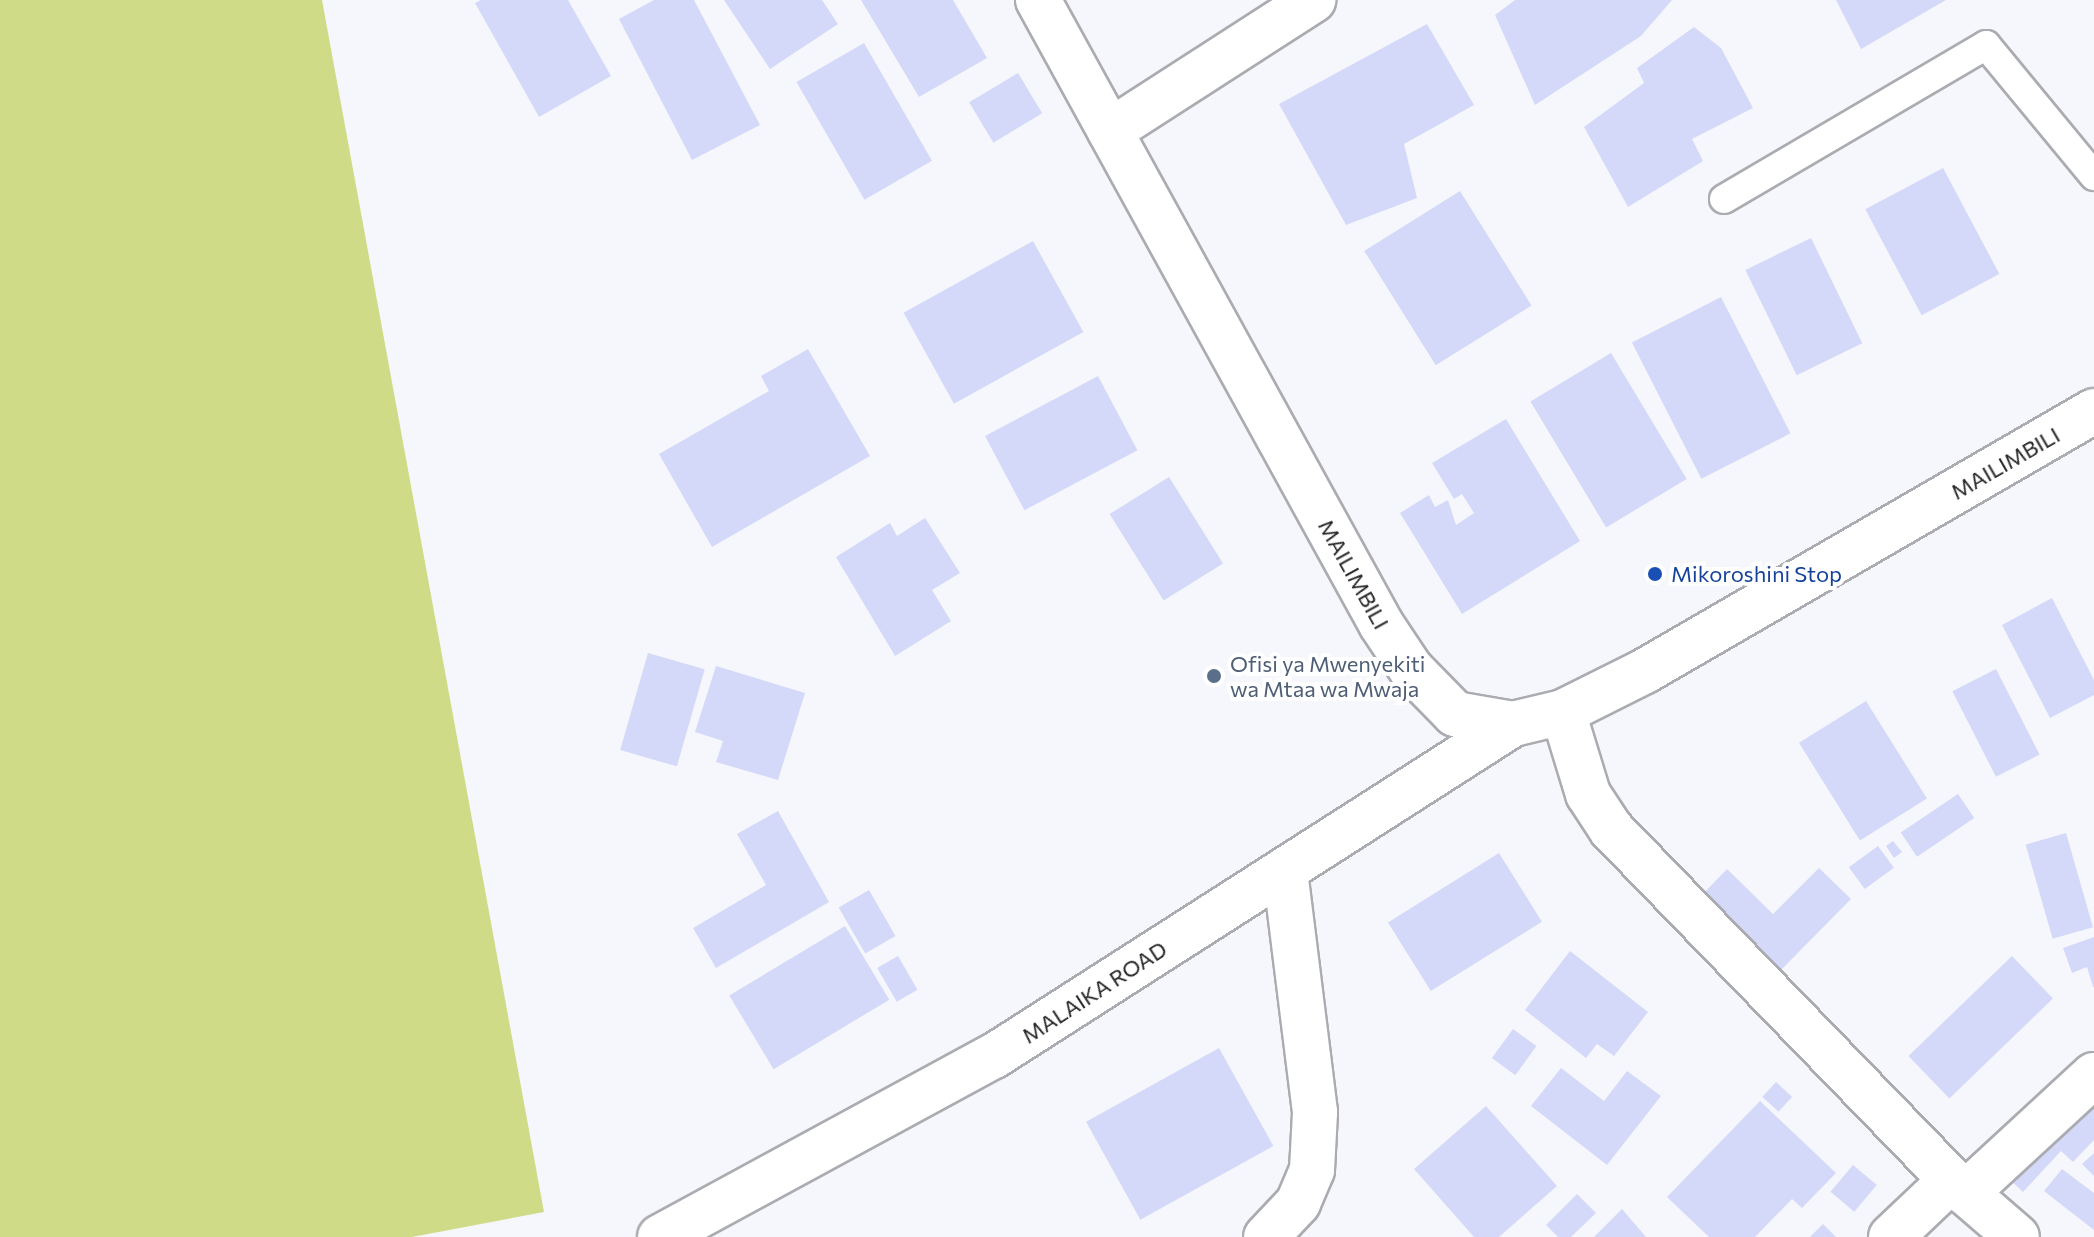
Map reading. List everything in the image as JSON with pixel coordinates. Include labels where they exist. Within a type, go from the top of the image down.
[{"type":"street","name":"MAILIMBILI","points":[[1038,0],[1373,611],[1411,669],[1455,714],[1513,724],[1563,712],[1645,671],[2094,411]]},
{"type":"street","points":[[1110,131],[1313,0]]},
{"type":"street","points":[[1563,712],[1588,794],[1611,829],[1661,886],[1958,1186],[2017,1237]]},
{"type":"street","name":"MALAIKA ROAD","points":[[660,1237],[994,1056],[1513,724]]},
{"type":"street","points":[[1266,1237],[1298,1203],[1312,1170],[1314,1126],[1285,870]]},
{"type":"street","points":[[1891,1237],[2094,1075]]},
{"type":"lane","points":[[1724,199],[1986,45],[2094,176]]},
{"type":"green space","points":[[0,0],[322,0],[544,1212],[412,1237],[0,1237]]},
{"type":"building","points":[[481,0],[568,0],[611,76],[539,117],[475,3]]},
{"type":"building","points":[[654,0],[694,0],[760,125],[692,160],[619,19]]},
{"type":"building","points":[[724,0],[822,0],[838,24],[770,69]]},
{"type":"building","points":[[861,0],[953,0],[987,58],[919,97]]},
{"type":"building","points":[[1515,0],[1672,0],[1641,36],[1535,105],[1495,15]]},
{"type":"building","points":[[1836,0],[1946,0],[1861,49]]},
{"type":"building","points":[[1427,24],[1474,105],[1404,144],[1417,198],[1346,225],[1279,104]]},
{"type":"building","points":[[1694,27],[1721,48],[1753,108],[1692,139],[1703,161],[1628,207],[1584,127],[1644,83],[1637,68]]},
{"type":"building","points":[[864,43],[932,161],[864,200],[796,82]]},
{"type":"building","points":[[1018,73],[1042,113],[993,143],[969,102]]},
{"type":"building","points":[[1943,168],[1999,274],[1922,315],[1865,209]]},
{"type":"building","points":[[1460,191],[1532,305],[1436,365],[1364,251]]},
{"type":"building","points":[[1811,238],[1862,343],[1797,375],[1745,270]]},
{"type":"building","points":[[1033,241],[1083,332],[954,404],[904,313]]},
{"type":"building","points":[[1721,297],[1790,433],[1701,479],[1632,342]]},
{"type":"building","points":[[808,349],[870,456],[712,547],[659,454],[769,391],[761,376]]},
{"type":"building","points":[[1611,353],[1687,479],[1606,527],[1530,401]]},
{"type":"building","points":[[1098,376],[1137,450],[1024,510],[985,436]]},
{"type":"building","points":[[1506,419],[1580,541],[1462,614],[1400,513],[1429,495],[1435,507],[1448,500],[1456,525],[1474,513],[1462,494],[1454,499],[1432,463]]},
{"type":"building","points":[[1169,477],[1223,564],[1164,601],[1110,514]]},
{"type":"building","points":[[925,518],[960,573],[932,590],[951,621],[895,656],[836,557],[890,523],[897,536]]},
{"type":"building","points":[[2052,598],[2094,680],[2094,695],[2050,718],[2002,625]]},
{"type":"building","points":[[648,653],[705,669],[677,766],[620,750]]},
{"type":"building","points":[[716,666],[805,693],[778,780],[716,762],[723,741],[695,732]]},
{"type":"building","points":[[1996,669],[2040,755],[1996,777],[1952,691]]},
{"type":"building","points":[[1866,701],[1927,799],[1860,840],[1799,743]]},
{"type":"building","points":[[1958,794],[1974,818],[1917,857],[1901,833]]},
{"type":"building","points":[[778,811],[829,902],[716,968],[693,928],[766,885],[737,834]]},
{"type":"building","points":[[2066,833],[2093,927],[2053,939],[2026,845]]},
{"type":"building","points":[[1893,841],[1902,852],[1894,858],[1886,846]]},
{"type":"building","points":[[1878,846],[1894,868],[1865,889],[1849,867]]},
{"type":"building","points":[[1499,853],[1542,922],[1431,991],[1388,922]]},
{"type":"building","points":[[1819,868],[1851,899],[1775,976],[1697,900],[1727,869],[1773,914]]},
{"type":"building","points":[[869,890],[895,936],[865,953],[839,908]]},
{"type":"building","points":[[845,926],[889,1000],[774,1069],[729,996]]},
{"type":"building","points":[[2094,937],[2093,987],[2087,967],[2072,973],[2063,948]]},
{"type":"building","points":[[1570,951],[1648,1012],[1614,1056],[1597,1044],[1586,1058],[1525,1010]]},
{"type":"building","points":[[898,956],[918,990],[897,1002],[877,968]]},
{"type":"building","points":[[2012,956],[2053,998],[1949,1098],[1908,1056]]},
{"type":"building","points":[[1513,1029],[1536,1046],[1515,1075],[1492,1058]]},
{"type":"building","points":[[1219,1048],[1273,1146],[1140,1220],[1086,1122]]},
{"type":"building","points":[[1561,1068],[1604,1101],[1627,1071],[1661,1096],[1607,1165],[1531,1106]]},
{"type":"building","points":[[1776,1082],[1792,1097],[1778,1112],[1762,1097]]},
{"type":"building","points":[[2094,1088],[2094,1140],[2073,1162],[2061,1151],[2023,1192],[2009,1179]]},
{"type":"building","points":[[1760,1101],[1836,1173],[1802,1208],[1792,1199],[1755,1237],[1709,1237],[1667,1197]]},
{"type":"building","points":[[1486,1106],[1557,1186],[1499,1237],[1474,1237],[1414,1169]]},
{"type":"building","points":[[2094,1153],[2094,1176],[2082,1164]]},
{"type":"building","points":[[1853,1165],[1877,1185],[1854,1212],[1831,1192]]},
{"type":"building","points":[[2062,1169],[2094,1193],[2094,1230],[2044,1191]]},
{"type":"building","points":[[1577,1194],[1596,1213],[1571,1237],[1558,1237],[1546,1225]]},
{"type":"building","points":[[1622,1209],[1646,1237],[1594,1237]]},
{"type":"building","points":[[1823,1224],[1836,1237],[1810,1237]]},
{"type":"place","name":"Mikoroshini Stop","points":[[1655,574]]},
{"type":"place","name":"Ofisi ya Mwenyekiti wa Mtaa wa Mwaja","points":[[1214,676]]}]
